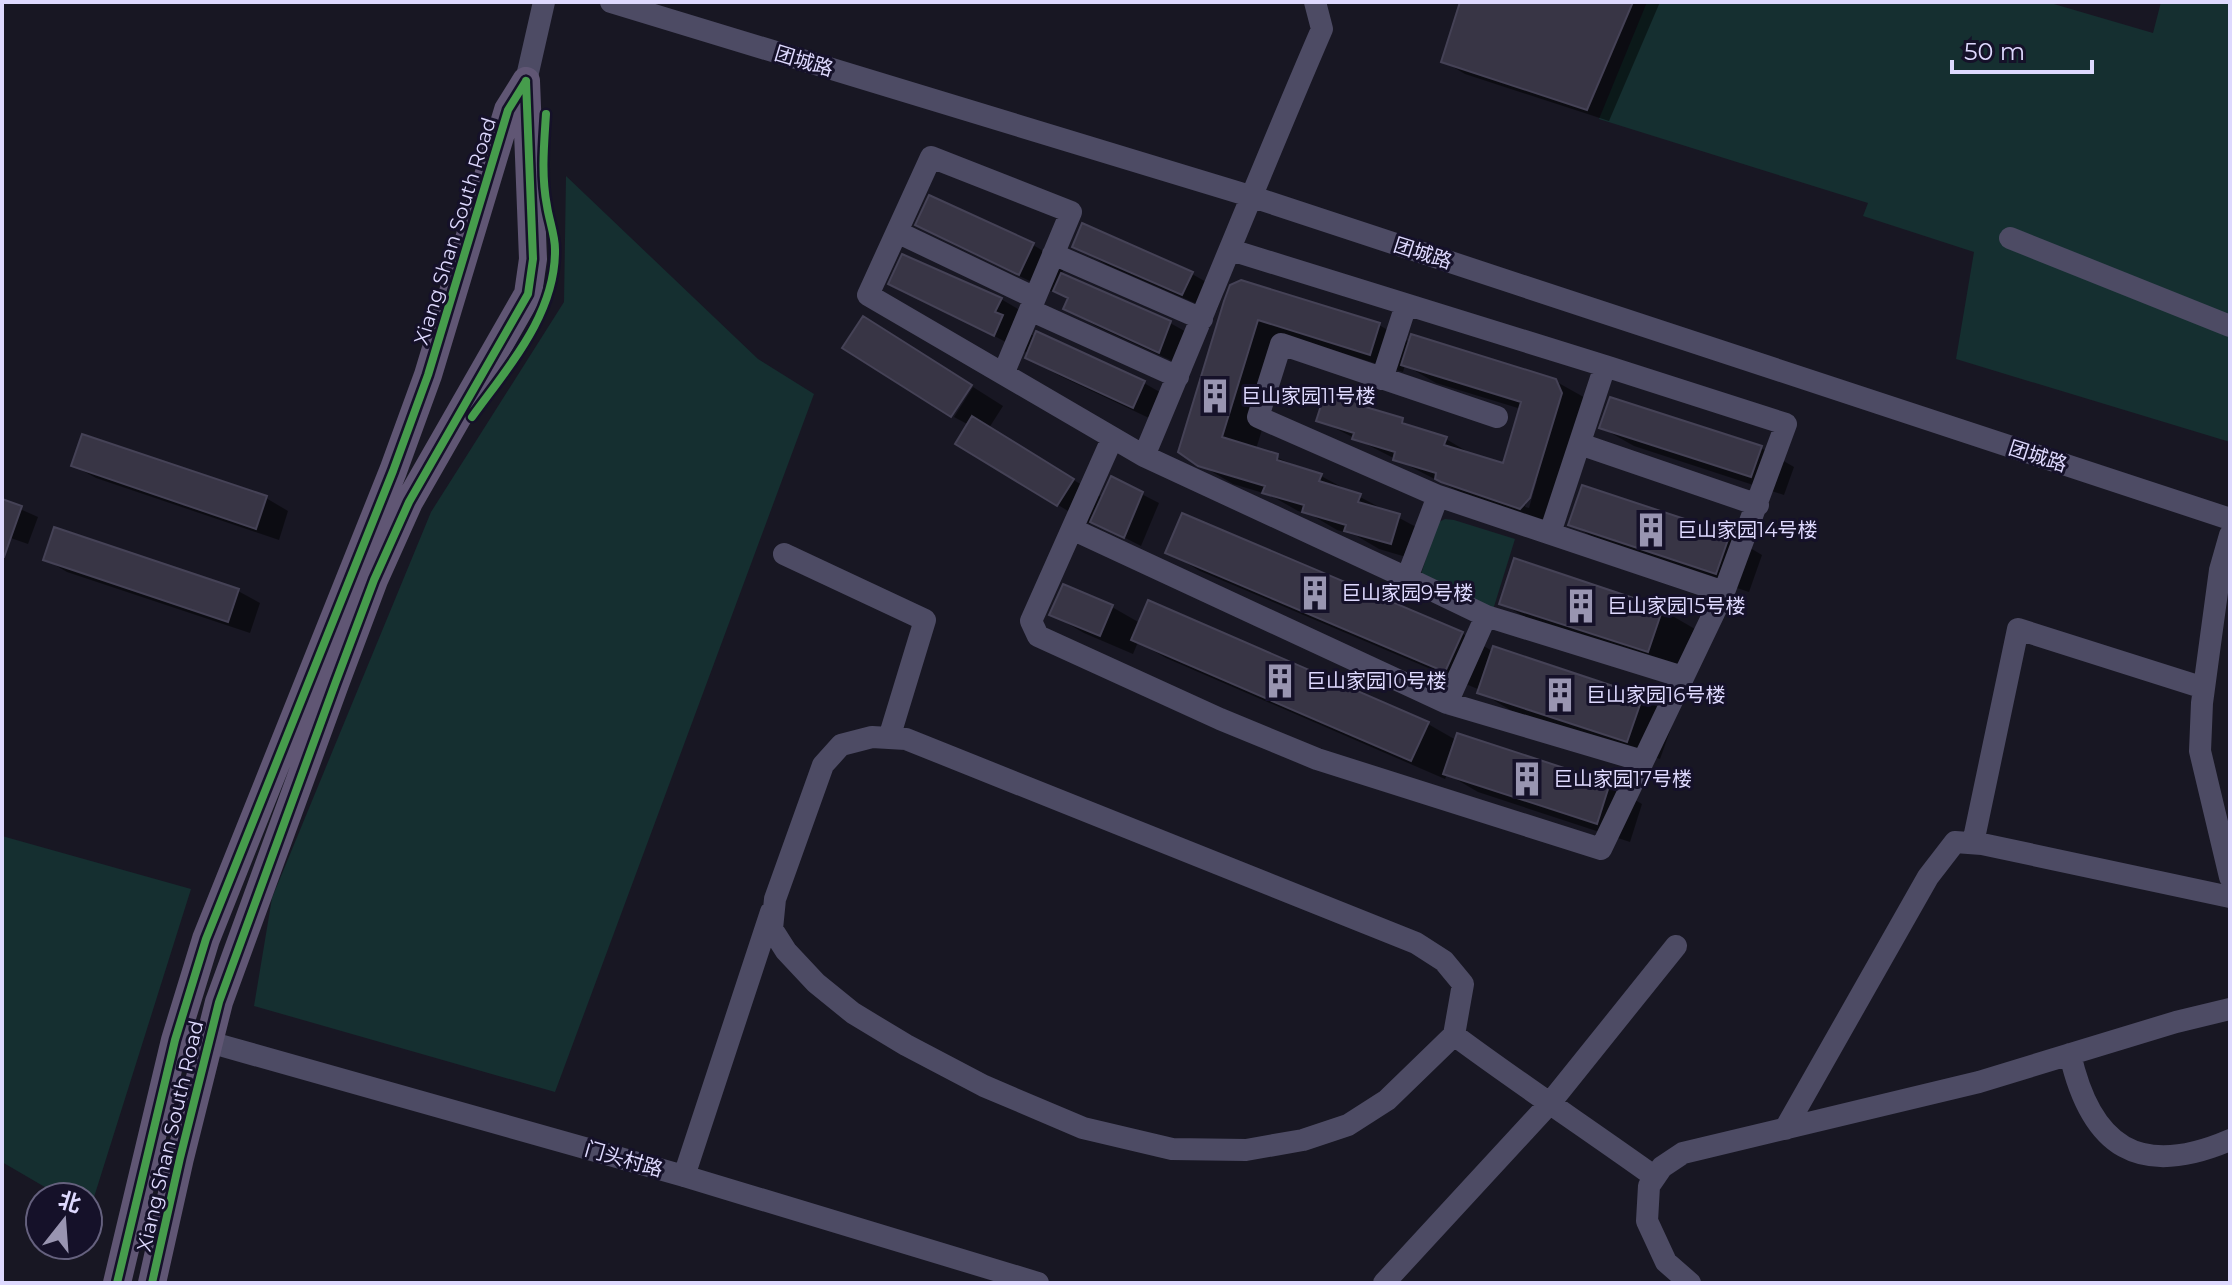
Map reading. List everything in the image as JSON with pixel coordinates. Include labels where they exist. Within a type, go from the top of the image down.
[{"type":"main road","name":"Xiang Shan South Road","points":[[152,1283],[219,1002],[374,580],[409,502],[528,294],[533,259],[526,81]]},
{"type":"main road","name":"Xiang Shan South Road","points":[[117,1283],[175,1040],[206,939],[393,471],[428,375],[508,110],[526,81]]},
{"type":"street","name":"Xiang Shan South Road","points":[[526,81],[544,2]]},
{"type":"street","name":"团城路","points":[[611,2],[1250,196],[2230,519]]},
{"type":"street","points":[[1144,456],[1322,29],[1315,2]]},
{"type":"street","points":[[1004,372],[1071,212],[931,157],[868,295],[1144,456],[1486,616],[1683,677]]},
{"type":"street","points":[[897,232],[1178,377]]},
{"type":"street","points":[[2010,238],[2230,326]]},
{"type":"street","points":[[1112,439],[1031,621],[1038,636],[1220,719],[1317,759],[1601,849],[1724,592],[1786,424],[1231,250]]},
{"type":"street","points":[[1053,254],[1202,319]]},
{"type":"street","points":[[1382,379],[1406,305]]},
{"type":"street","points":[[1497,417],[1281,344],[1258,417],[1438,496],[1724,592]]},
{"type":"street","points":[[1550,533],[1605,366]]},
{"type":"street","points":[[1580,444],[1758,505]]},
{"type":"street","points":[[1407,578],[1438,496]]},
{"type":"street","points":[[1072,529],[1447,703],[1643,761]]},
{"type":"street","points":[[2230,535],[2220,570],[2204,688],[2200,751],[2230,877]]},
{"type":"street","points":[[784,554],[925,620],[889,738]]},
{"type":"street","points":[[1447,703],[1486,616]]},
{"type":"street","points":[[1973,843],[2018,629],[2204,688]]},
{"type":"street","points":[[684,1176],[775,899],[823,765],[841,745],[872,737],[906,739],[1416,943],[1444,961],[1463,984],[1454,1035],[1387,1100],[1348,1125],[1303,1140],[1246,1150],[1172,1149],[1083,1128],[1026,1104],[906,1045],[853,1013],[816,983],[786,951],[772,929],[775,899]]},
{"type":"street","points":[[1785,1129],[1928,877],[1955,842],[1973,843],[2230,897]]},
{"type":"street","points":[[1384,1283],[1550,1103],[1676,946]]},
{"type":"street","points":[[1690,1283],[1666,1262],[1647,1221],[1649,1186],[1662,1167],[1683,1153],[1979,1082],[2176,1022],[2230,1009]]},
{"type":"street","points":[[1454,1035],[1655,1177]]},
{"type":"street","name":"门头村路","points":[[209,1042],[684,1176],[1038,1283]]},
{"type":"street","points":[[2070,1054],[2088,1110],[2110,1138],[2141,1156],[2176,1154],[2213,1147],[2230,1140]]},
{"type":"green space","points":[[1647,2],[2047,2],[2153,33],[2161,2],[2230,2],[2230,442],[1956,359],[1974,252],[1863,216],[1868,203],[1599,119]]},
{"type":"green space","points":[[566,176],[758,359],[814,394],[555,1092],[254,1006],[272,898],[431,512],[564,302]]},
{"type":"green space","points":[[1445,519],[1515,539],[1492,613],[1418,584],[1437,523]]},
{"type":"green space","points":[[2,836],[191,889],[99,1181],[35,1181],[2,1162]]},
{"type":"building","points":[[1460,2],[1633,2],[1587,110],[1441,62]]},
{"type":"building","points":[[929,195],[1034,243],[1019,275],[915,225]]},
{"type":"building","points":[[1082,223],[1193,272],[1182,295],[1072,247]]},
{"type":"building","points":[[902,254],[1002,298],[995,312],[1003,315],[994,336],[888,284]]},
{"type":"building","points":[[1061,273],[1171,321],[1159,353],[1063,309],[1068,298],[1053,291]]},
{"type":"building","name":"巨山家园11号楼","points":[[1241,280],[1380,323],[1370,355],[1258,320],[1222,437],[1278,454],[1277,460],[1322,474],[1319,481],[1361,494],[1358,502],[1400,514],[1391,544],[1344,531],[1346,525],[1302,512],[1304,505],[1262,493],[1265,486],[1198,466],[1178,452],[1224,301],[1230,285]]},
{"type":"building","points":[[863,316],[972,385],[951,417],[842,348]]},
{"type":"building","points":[[1036,331],[1145,381],[1133,408],[1025,358]]},
{"type":"building","points":[[1411,334],[1556,379],[1562,393],[1530,498],[1520,509],[1441,482],[1435,479],[1436,473],[1393,460],[1395,452],[1352,439],[1354,433],[1316,421],[1326,390],[1361,400],[1359,405],[1403,418],[1402,423],[1447,437],[1444,445],[1503,463],[1521,402],[1401,365]]},
{"type":"building","points":[[1610,397],[1762,446],[1751,477],[1599,428]]},
{"type":"building","points":[[972,416],[1074,479],[1057,506],[955,444]]},
{"type":"building","points":[[82,434],[267,496],[256,529],[71,466]]},
{"type":"building","points":[[1111,476],[1143,492],[1124,538],[1090,522]]},
{"type":"building","name":"巨山家园14号楼","points":[[1582,485],[1730,534],[1716,574],[1568,525]]},
{"type":"building","points":[[2,499],[22,506],[4,557],[2,557]]},
{"type":"building","name":"巨山家园9号楼","points":[[1182,513],[1463,632],[1445,672],[1165,553]]},
{"type":"building","points":[[54,527],[239,589],[228,622],[43,560]]},
{"type":"building","name":"巨山家园15号楼","points":[[1514,558],[1663,608],[1648,652],[1499,604]]},
{"type":"building","points":[[1063,584],[1113,605],[1100,636],[1049,615]]},
{"type":"building","name":"巨山家园10号楼","points":[[1148,600],[1429,722],[1411,761],[1131,640]]},
{"type":"building","name":"巨山家园16号楼","points":[[1493,646],[1643,696],[1627,742],[1477,693]]},
{"type":"building","name":"巨山家园17号楼","points":[[1457,733],[1610,783],[1597,824],[1443,774]]},
{"type":"cycle path","points":[[117,1283],[175,1040],[206,939],[393,471],[428,375],[508,110],[526,81]]},
{"type":"cycle path","points":[[152,1283],[219,1002],[374,580],[409,502],[528,294],[533,259],[526,81]]},
{"type":"cycle path","points":[[472,417],[527,339],[548,296],[555,244],[544,183],[546,114]]},
{"type":"place","name":"巨山家园11号楼","points":[[1215,396]]},
{"type":"place","name":"巨山家园14号楼","points":[[1651,530]]},
{"type":"place","name":"巨山家园9号楼","points":[[1315,593]]},
{"type":"place","name":"巨山家园15号楼","points":[[1581,606]]},
{"type":"place","name":"巨山家园10号楼","points":[[1280,681]]},
{"type":"place","name":"巨山家园16号楼","points":[[1560,695]]},
{"type":"place","name":"巨山家园17号楼","points":[[1527,779]]}]
